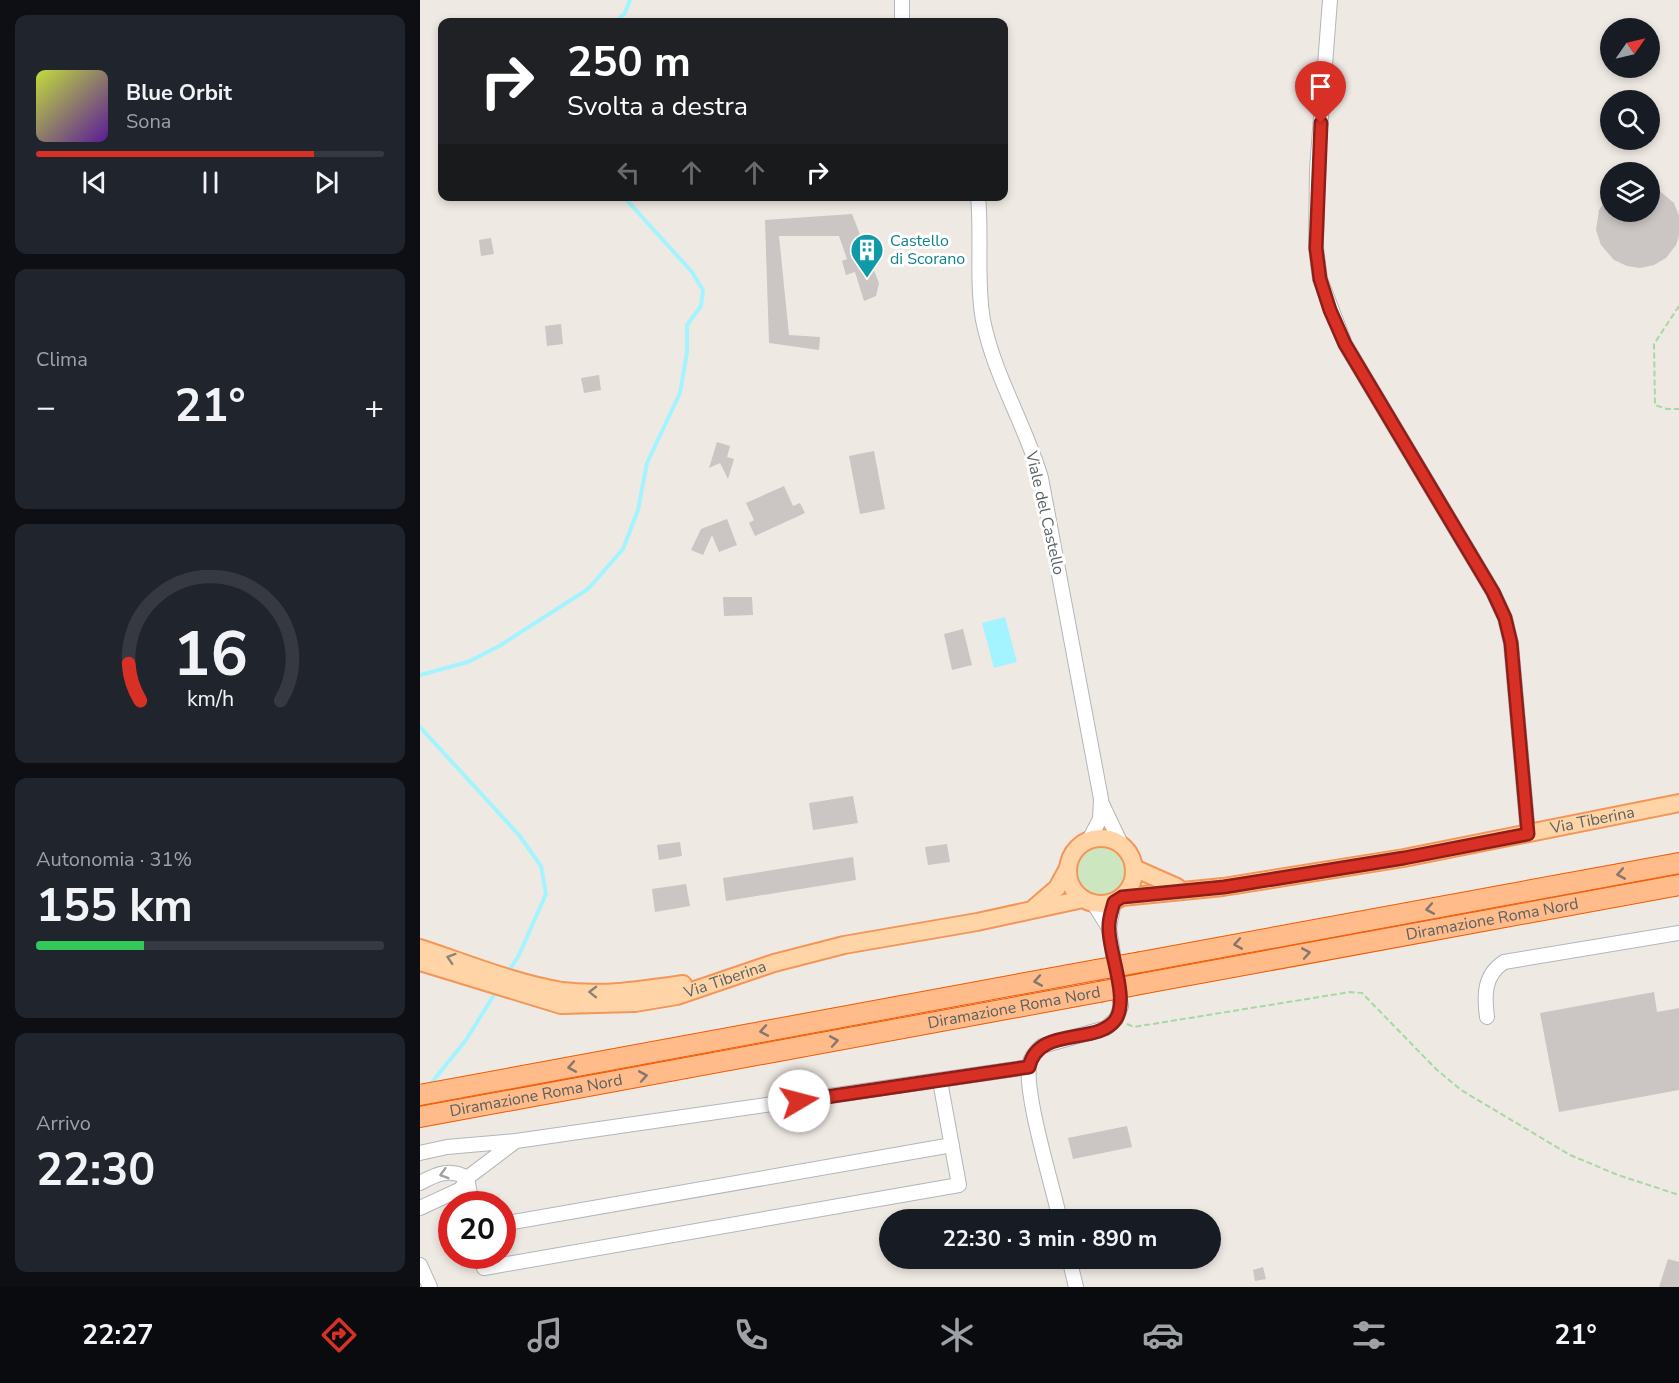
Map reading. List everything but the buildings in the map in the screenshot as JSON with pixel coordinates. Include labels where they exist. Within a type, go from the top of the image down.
[{"type":"highway","name":"Diramazione Roma Nord","points":[[420,1095],[1679,863]]},
{"type":"highway","name":"Diramazione Roma Nord","points":[[420,1117],[1679,885]]},
{"type":"main road","name":"Via Tiberina","points":[[1118,899],[1224,887],[1404,858],[1679,803]]},
{"type":"main road","points":[[1031,909],[1054,892],[1068,868],[1074,851],[1089,840],[1107,838],[1122,846],[1128,852],[1134,868],[1133,879],[1118,899],[1089,901],[1071,886],[1068,868]]},
{"type":"main road","points":[[1134,868],[1155,880],[1187,890]]},
{"type":"main road","name":"Via Tiberina","points":[[480,974],[525,989],[576,992],[634,991],[691,982],[844,945],[978,922],[1031,909],[1089,901]]},
{"type":"main road","points":[[420,948],[480,974]]},
{"type":"main road","points":[[420,962],[480,974]]},
{"type":"street","points":[[902,0],[902,18]]},
{"type":"street","points":[[1330,0],[1317,168],[1316,248],[1320,279],[1345,344],[1434,490],[1493,592],[1505,618],[1511,643],[1528,834]]},
{"type":"street","name":"Viale del Castello","points":[[978,201],[983,319],[994,360],[1025,432],[1041,478],[1101,799]]},
{"type":"street","points":[[1089,840],[1100,819],[1101,799]]},
{"type":"street","points":[[1101,799],[1122,846]]},
{"type":"street","points":[[1108,928],[1118,899]]},
{"type":"street","points":[[1057,1209],[1037,1121],[1029,1067],[1031,1059],[1042,1046],[1106,1028],[1116,1020],[1121,1006],[1108,928],[1089,901]]},
{"type":"street","points":[[1487,1017],[1487,985],[1494,970],[1504,962],[1679,933]]},
{"type":"street","points":[[420,1153],[447,1147],[516,1141],[940,1082],[1029,1067]]},
{"type":"street","points":[[516,1262],[959,1185],[940,1082]]},
{"type":"street","points":[[420,1208],[461,1189],[467,1178],[516,1141]]},
{"type":"street","points":[[516,1222],[952,1145]]},
{"type":"street","points":[[420,1183],[448,1171],[456,1171],[467,1178],[470,1191]]},
{"type":"street","points":[[420,1265],[430,1287]]},
{"type":"street","points":[[1072,1269],[1076,1287]]},
{"type":"path","points":[[1679,306],[1654,344],[1653,356],[1655,405],[1679,410]]},
{"type":"path","points":[[1116,1020],[1134,1027],[1350,992],[1362,993],[1436,1069],[1461,1089],[1570,1155],[1618,1175],[1679,1195]]},
{"type":"green space","points":[[1101,848],[1117,855],[1124,871],[1117,887],[1101,894],[1085,887],[1078,871],[1085,855]]},
{"type":"water","points":[[1005,617],[1017,662],[994,668],[982,623]]},
{"type":"waterway","points":[[620,18],[625,13],[630,0]]},
{"type":"waterway","points":[[420,675],[468,662],[501,645],[588,589],[623,549],[638,510],[647,463],[680,393],[687,352],[687,325],[701,306],[703,290],[692,272],[628,201]]},
{"type":"waterway","points":[[420,727],[519,835],[541,866],[546,894],[519,955],[507,974]]},
{"type":"waterway","points":[[428,1087],[466,1040],[497,990]]},
{"type":"place","name":"Castello di Scorano","points":[[867,279]]},
{"type":"route","points":[[799,1101],[940,1082],[1029,1067],[1035,1052],[1042,1046],[1106,1028],[1116,1020],[1121,1006],[1108,928],[1114,902],[1122,897],[1224,887],[1404,858],[1528,834],[1511,643],[1505,618],[1493,592],[1428,480],[1345,344],[1320,279],[1316,248],[1317,168],[1321,123]]}]
